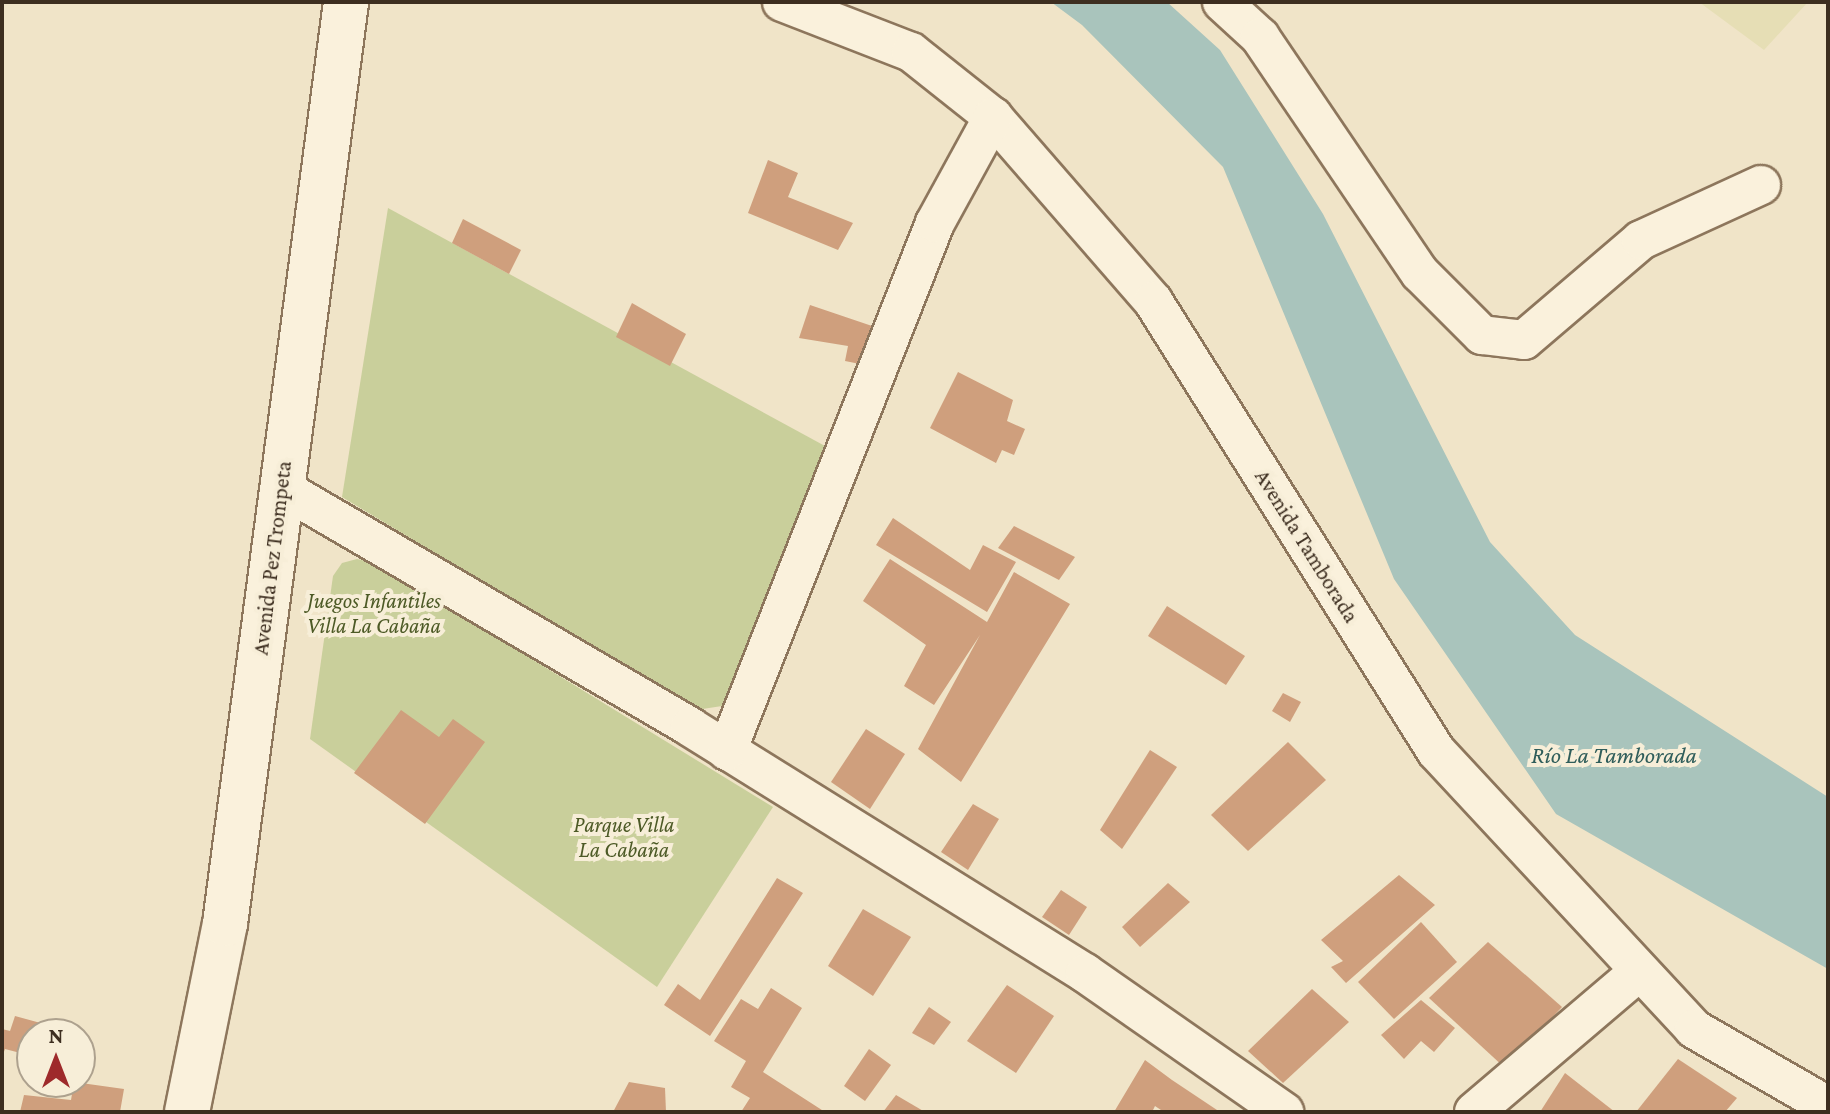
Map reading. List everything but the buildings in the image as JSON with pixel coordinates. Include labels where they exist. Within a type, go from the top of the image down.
[{"type":"main road","name":"Avenida Pez Trompeta","points":[[187,1112],[225,924],[346,2]]},
{"type":"street","name":"Avenida Tamborada","points":[[782,2],[911,52],[993,117],[1153,301],[1436,751],[1636,974],[1694,1029],[1828,1106]]},
{"type":"street","points":[[1222,2],[1260,37],[1420,273],[1482,335],[1524,340],[1641,240],[1761,185]]},
{"type":"street","points":[[727,751],[935,223],[993,117]]},
{"type":"street","points":[[280,487],[727,751],[1085,973],[1284,1112]]},
{"type":"street","points":[[1474,1112],[1636,974]]},
{"type":"shaded area","points":[[1699,2],[1808,2],[1764,50]]},
{"type":"green space","points":[[388,208],[825,446],[722,706],[696,710],[342,497]]},
{"type":"green space","name":"Parque Villa La Cabaña","points":[[357,559],[375,563],[773,807],[657,987],[310,739],[333,576],[342,563]]},
{"type":"water","name":"Río La Tamborada","points":[[1051,2],[1167,2],[1220,50],[1323,214],[1490,542],[1575,635],[1828,797],[1828,969],[1556,814],[1394,579],[1223,167],[1082,25]]},
{"type":"park label","name":"Juegos Infantiles Villa La Cabaña","points":[[374,612]]}]
